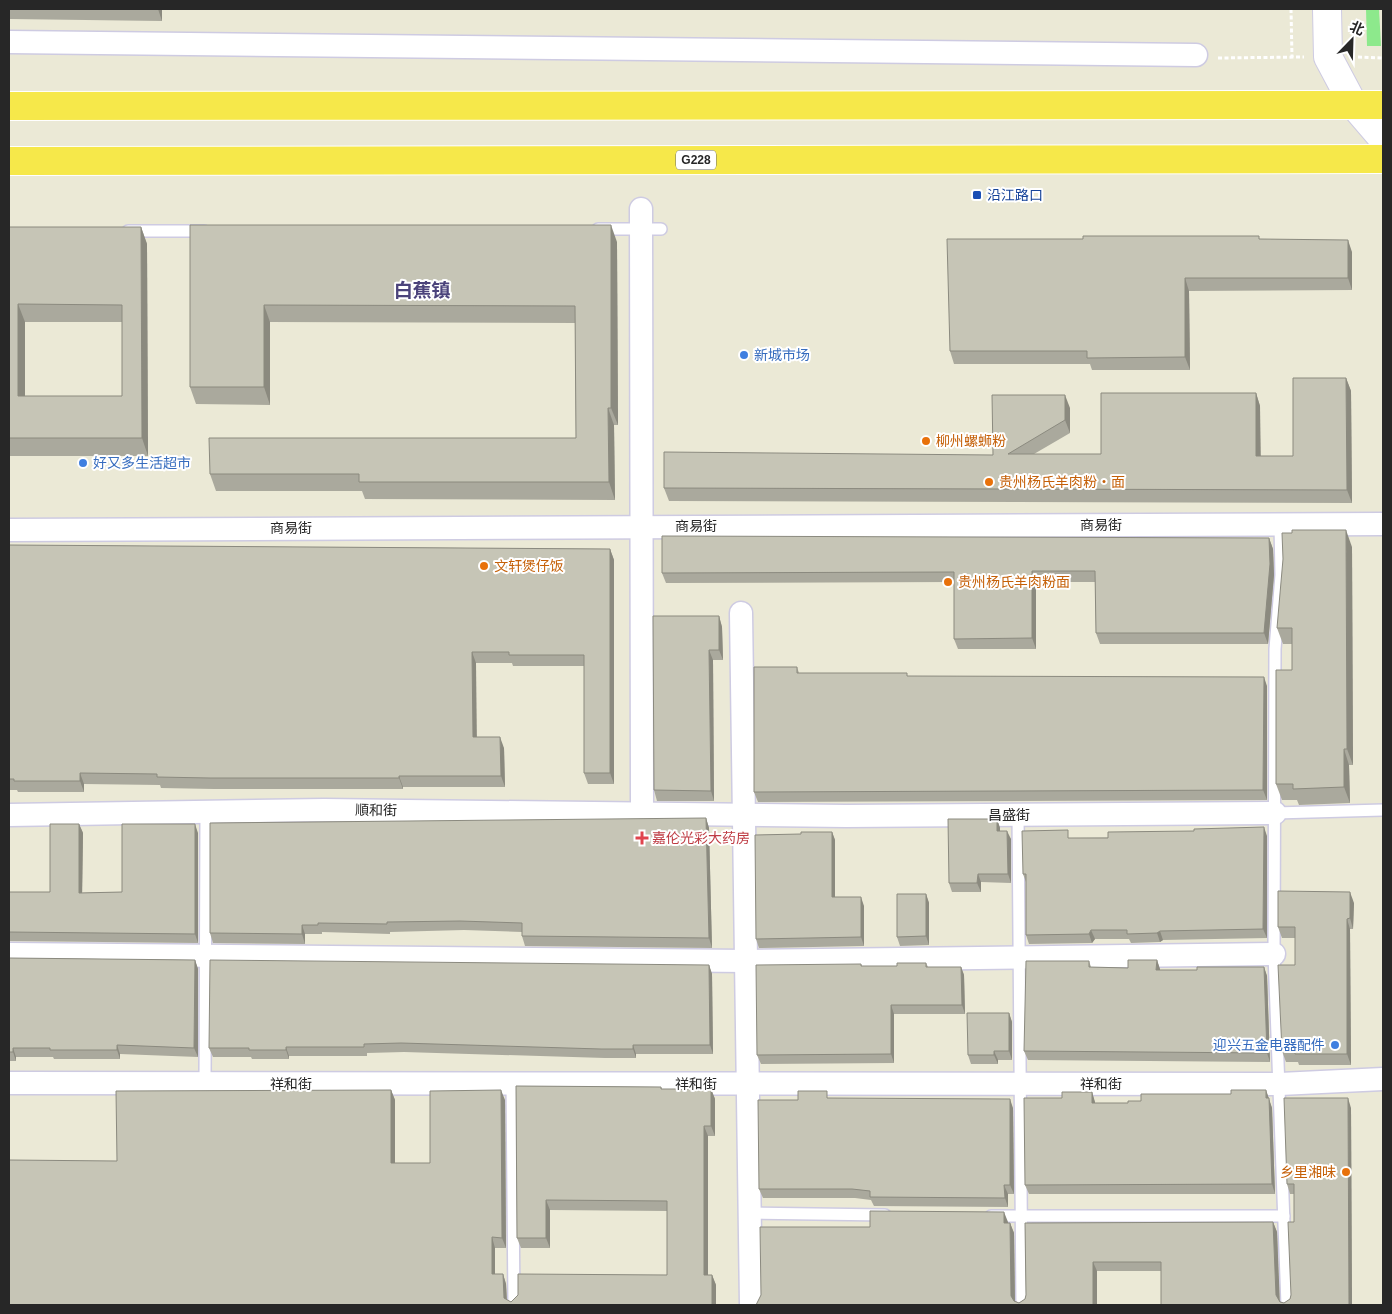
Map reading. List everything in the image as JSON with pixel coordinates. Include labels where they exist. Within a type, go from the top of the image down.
[{"type":"highway","points":[[9,106],[1383,105]]},
{"type":"highway","name":"G228","points":[[9,161],[1383,159]]},
{"type":"street","points":[[1327,9],[1328,57],[1352,104],[1383,139]]},
{"type":"street","points":[[9,42],[1203,56]]},
{"type":"street","points":[[641,209],[642,814]]},
{"type":"street","name":"商易街","points":[[9,530],[1383,524]]},
{"type":"street","points":[[741,613],[751,1305]]},
{"type":"street","name":"順和街","points":[[9,815],[324,810],[744,814]]},
{"type":"street","name":"昌盛街","points":[[744,814],[1018,815],[1275,813]]},
{"type":"street","points":[[9,954],[746,961],[1274,954]]},
{"type":"street","name":"祥和街","points":[[9,1083],[1280,1084],[1383,1079]]},
{"type":"lane","points":[[582,229],[661,229]]},
{"type":"lane","points":[[118,231],[216,230]]},
{"type":"lane","points":[[1280,524],[1281,575],[1275,649],[1274,954],[1287,1305]]},
{"type":"lane","points":[[1275,813],[1383,810]]},
{"type":"lane","points":[[205,1084],[206,812]]},
{"type":"lane","points":[[1018,815],[1022,1305]]},
{"type":"lane","points":[[512,1084],[514,1305]]},
{"type":"lane","points":[[750,1213],[895,1215]]},
{"type":"lane","points":[[982,1216],[1284,1216]]},
{"type":"path","points":[[1291,9],[1292,57]]},
{"type":"path","points":[[1203,56],[1383,58]]},
{"type":"green space","points":[[1366,9],[1379,9],[1381,46],[1367,46]]},
{"type":"building","points":[[190,225],[611,225],[611,408],[608,408],[609,482],[359,482],[359,474],[210,474],[209,438],[576,438],[575,306],[264,305],[264,387],[190,387]]},
{"type":"building","points":[[9,227],[141,227],[142,438],[9,438]],"holes":[[[18,304],[122,305],[122,396],[18,396]]]},
{"type":"building","points":[[1083,236],[1259,236],[1259,239],[1348,240],[1348,278],[1185,278],[1185,357],[1087,358],[1087,351],[950,351],[947,239],[1083,239]]},
{"type":"building","points":[[1293,378],[1346,378],[1347,490],[664,488],[664,452],[993,455],[992,395],[1065,395],[1065,420],[1008,454],[1101,454],[1101,393],[1256,393],[1256,456],[1293,456]]},
{"type":"building","points":[[1292,530],[1346,530],[1347,749],[1344,749],[1344,787],[1293,789],[1293,784],[1276,784],[1276,670],[1292,670],[1292,628],[1277,628],[1283,559],[1282,533],[1292,533]]},
{"type":"building","points":[[662,536],[1269,538],[1270,564],[1264,633],[1096,633],[1095,571],[1032,571],[1032,638],[954,639],[954,572],[662,573]]},
{"type":"building","points":[[9,545],[610,549],[610,773],[584,773],[584,655],[509,655],[509,652],[472,652],[473,737],[500,737],[501,776],[210,778],[157,777],[157,774],[80,773],[80,781],[14,781],[14,779],[9,779]]},
{"type":"building","points":[[653,616],[719,616],[719,650],[709,650],[711,791],[654,790]]},
{"type":"building","points":[[754,667],[797,667],[797,673],[907,673],[907,676],[1264,677],[1263,790],[754,792]]},
{"type":"building","points":[[706,818],[709,938],[522,936],[522,923],[460,921],[387,922],[387,924],[318,923],[318,925],[302,925],[302,934],[210,933],[210,823]]},
{"type":"building","points":[[948,819],[997,819],[997,831],[1007,831],[1008,874],[978,874],[977,883],[949,883]]},
{"type":"building","points":[[50,824],[79,824],[79,893],[122,892],[122,824],[195,824],[195,934],[9,932],[9,892],[50,892]]},
{"type":"building","points":[[1264,827],[1263,929],[1160,931],[1157,933],[1127,934],[1127,930],[1091,930],[1089,934],[1026,935],[1026,874],[1023,874],[1022,831],[1068,830],[1068,838],[1108,838],[1108,832],[1194,831],[1194,829]]},
{"type":"building","points":[[801,832],[832,832],[832,897],[861,897],[861,937],[756,939],[755,835],[801,834]]},
{"type":"building","points":[[1278,891],[1350,892],[1350,918],[1347,919],[1347,1054],[1295,1054],[1295,1051],[1282,1051],[1278,965],[1295,965],[1295,927],[1278,927]]},
{"type":"building","points":[[897,894],[926,894],[926,936],[897,937]]},
{"type":"building","points":[[9,958],[195,960],[194,1048],[117,1045],[117,1050],[13,1048],[13,1052],[9,1052]]},
{"type":"building","points":[[210,960],[709,965],[710,1045],[633,1045],[633,1049],[601,1049],[401,1043],[364,1044],[364,1047],[286,1047],[286,1050],[209,1048]]},
{"type":"building","points":[[1128,960],[1157,960],[1156,970],[1197,970],[1197,967],[1264,967],[1267,1053],[1024,1051],[1026,961],[1089,961],[1089,967],[1128,968]]},
{"type":"building","points":[[897,963],[926,963],[926,967],[961,967],[962,1005],[891,1005],[891,1054],[757,1055],[756,965],[861,964],[861,966],[897,966]]},
{"type":"building","points":[[967,1013],[1009,1013],[1009,1051],[994,1051],[994,1055],[968,1055]]},
{"type":"building","points":[[516,1086],[711,1089],[711,1126],[704,1126],[704,1275],[712,1275],[712,1305],[9,1305],[9,1160],[117,1161],[116,1091],[391,1090],[391,1163],[430,1163],[430,1091],[501,1090],[502,1238],[492,1237],[492,1274],[503,1274],[504,1298],[511,1302],[518,1295],[518,1274],[667,1275],[667,1201],[546,1200],[546,1238],[517,1238]]},
{"type":"building","points":[[1231,1090],[1266,1090],[1266,1098],[1269,1098],[1272,1184],[1025,1185],[1024,1098],[1062,1098],[1062,1092],[1092,1092],[1092,1103],[1128,1103],[1128,1101],[1141,1101],[1141,1094],[1231,1094]]},
{"type":"building","points":[[798,1091],[827,1091],[827,1098],[1010,1099],[1010,1185],[1004,1185],[1005,1198],[870,1197],[870,1191],[852,1189],[759,1189],[758,1100],[798,1100]]},
{"type":"building","points":[[1284,1098],[1348,1098],[1349,1305],[1161,1305],[1161,1262],[1093,1262],[1093,1305],[756,1305],[761,1295],[760,1227],[870,1227],[870,1211],[1004,1212],[1004,1223],[1010,1223],[1011,1296],[1014,1301],[1019,1303],[1025,1299],[1026,1295],[1025,1223],[1273,1222],[1276,1295],[1280,1302],[1284,1303],[1290,1299],[1291,1295],[1288,1222],[1294,1222],[1294,1184],[1287,1184]]},
{"type":"place","name":"沿江路口","points":[[977,195]]},
{"type":"place","name":"新城市场","points":[[744,355]]},
{"type":"place","name":"柳州螺蛳粉","points":[[926,441]]},
{"type":"place","name":"好又多生活超市","points":[[83,463]]},
{"type":"place","name":"贵州杨氏羊肉粉・面","points":[[989,482]]},
{"type":"place","name":"文轩煲仔饭","points":[[484,566]]},
{"type":"place","name":"贵州杨氏羊肉粉面","points":[[948,582]]},
{"type":"place","name":"嘉伦光彩大药房","points":[[642,838]]},
{"type":"place","name":"迎兴五金电器配件","points":[[1335,1045]]},
{"type":"place","name":"乡里湘味","points":[[1346,1172]]},
{"type":"district","name":"白蕉镇","points":[[422,290]]}]
